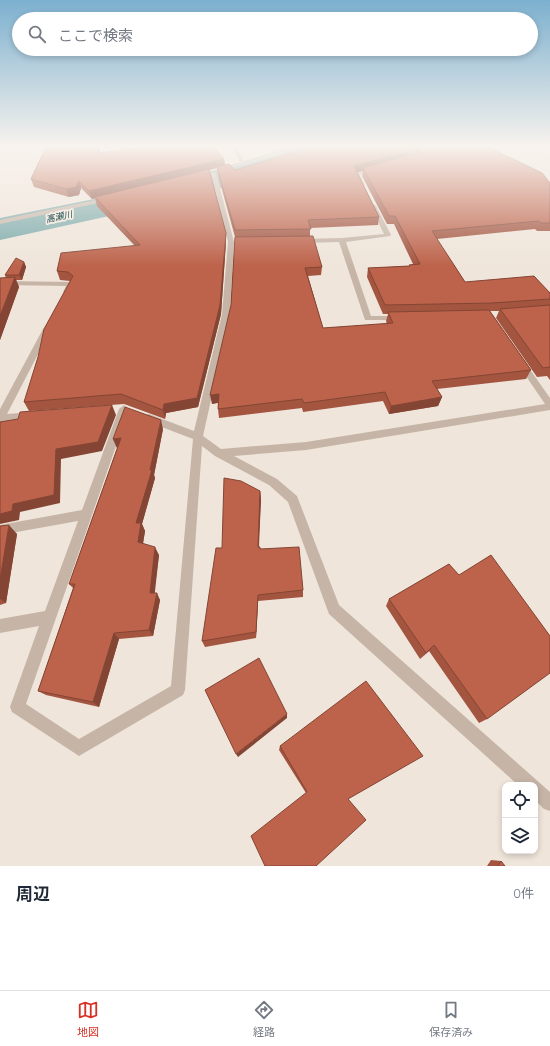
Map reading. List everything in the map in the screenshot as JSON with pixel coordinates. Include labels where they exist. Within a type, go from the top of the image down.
[{"type":"street","points":[[214,185],[235,242],[226,314],[198,437],[178,690],[79,748],[17,707],[86,514],[127,411],[198,437],[219,453],[273,482],[293,499],[334,609],[527,782]]},
{"type":"street","points":[[363,185],[367,194]]},
{"type":"street","points":[[0,222],[114,198]]},
{"type":"street","points":[[294,241],[342,240],[388,235],[371,201]]},
{"type":"street","points":[[342,240],[368,318],[408,317]]},
{"type":"street","points":[[0,285],[2,283],[71,284],[64,298]]},
{"type":"street","points":[[0,418],[53,319]]},
{"type":"street","points":[[219,453],[306,446],[550,406],[514,354]]},
{"type":"street","points":[[0,418],[46,415]]},
{"type":"street","points":[[0,530],[86,514]]},
{"type":"street","points":[[0,626],[50,617]]},
{"type":"street","points":[[538,793],[550,803]]},
{"type":"building","points":[[53,185],[77,185],[76,187],[66,189]]},
{"type":"building","points":[[83,185],[113,185],[89,191]]},
{"type":"building","points":[[142,185],[213,185],[226,233],[220,305],[197,398],[164,404],[163,410],[121,394],[24,402],[38,357],[44,329],[73,276],[68,272],[57,271],[61,253],[140,245],[95,197]]},
{"type":"building","points":[[222,185],[364,185],[379,217],[308,220],[311,229],[235,230]]},
{"type":"building","points":[[372,185],[550,185],[550,223],[541,223],[539,221],[432,231],[465,282],[534,276],[550,293],[550,299],[492,303],[385,305],[368,268],[410,266],[409,265],[420,264],[395,216],[389,216]]},
{"type":"building","points":[[313,236],[322,267],[305,268],[323,328],[393,323],[388,312],[489,310],[531,370],[432,381],[442,397],[391,406],[385,392],[304,403],[302,399],[218,409],[219,394],[210,395],[231,305],[235,237]]},
{"type":"building","points":[[16,258],[24,262],[19,275],[5,275]]},
{"type":"building","points":[[15,277],[0,316],[0,278]]},
{"type":"building","points":[[550,305],[550,367],[543,368],[500,309]]},
{"type":"building","points":[[112,405],[98,442],[56,449],[54,495],[13,504],[12,511],[0,514],[0,422],[18,419],[20,412]]},
{"type":"building","points":[[125,407],[161,420],[150,470],[152,470],[136,523],[141,523],[138,542],[155,547],[150,593],[157,593],[149,630],[114,633],[93,702],[38,691],[75,584],[69,584],[121,438],[113,439]]},
{"type":"building","points":[[224,478],[241,481],[260,491],[258,547],[260,547],[260,549],[299,547],[303,590],[258,595],[256,632],[202,641],[216,548],[222,548]]},
{"type":"building","points":[[9,525],[0,580],[0,526]]},
{"type":"building","points":[[491,555],[550,636],[550,673],[487,719],[434,645],[426,653],[389,599],[449,564],[459,575]]},
{"type":"building","points":[[259,658],[287,714],[236,754],[205,690]]},
{"type":"building","points":[[366,681],[423,756],[348,799],[366,820],[316,866],[265,866],[251,836],[307,792],[280,746]]},
{"type":"building","points":[[501,861],[505,866],[498,866]]},
{"type":"waterway","name":"高瀬川","points":[[0,229],[180,191],[198,185]]}]
